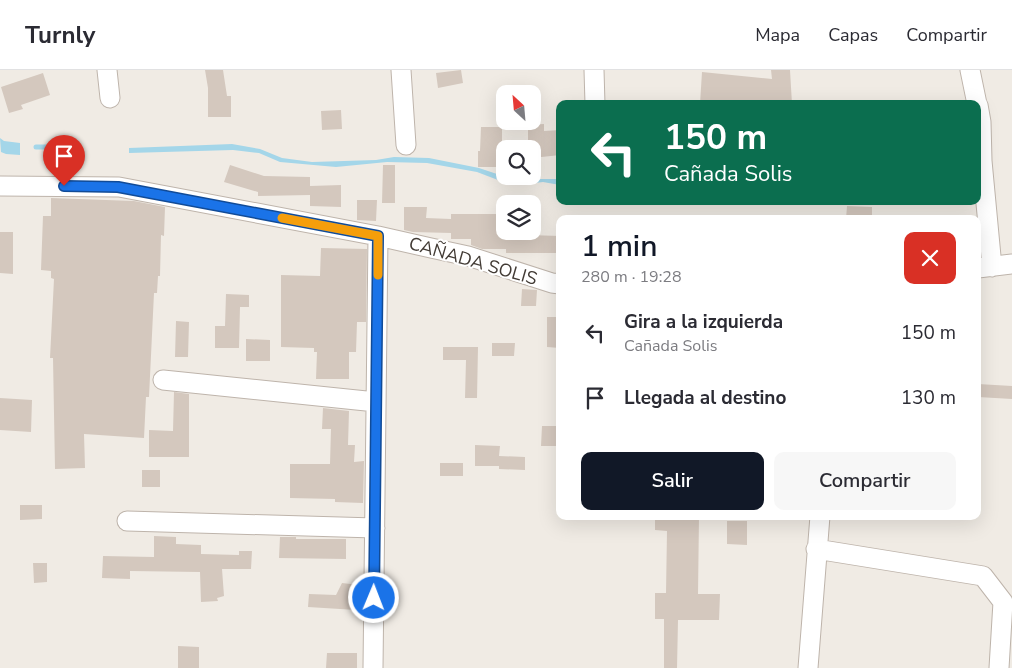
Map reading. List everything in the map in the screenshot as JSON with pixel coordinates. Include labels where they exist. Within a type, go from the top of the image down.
[{"type":"street","points":[[107,70],[110,98]]},
{"type":"street","points":[[401,70],[406,144]]},
{"type":"street","points":[[594,70],[595,100]]},
{"type":"street","points":[[970,70],[976,100]]},
{"type":"street","points":[[981,122],[985,268],[1012,264]]},
{"type":"street","name":"CAÑADA SOLIS","points":[[0,186],[118,187],[378,236],[468,256],[556,284]]},
{"type":"street","points":[[373,668],[378,236]]},
{"type":"street","points":[[163,380],[376,402]]},
{"type":"street","points":[[808,668],[820,520]]},
{"type":"street","points":[[128,521],[375,528]]},
{"type":"street","points":[[816,549],[983,576],[1008,601],[999,668]]},
{"type":"water","points":[[0,138],[4,141],[20,143],[20,155],[1,152]]},
{"type":"water","points":[[232,144],[260,149],[282,158],[312,162],[376,160],[394,157],[429,158],[479,168],[496,174],[496,179],[477,172],[427,163],[387,162],[336,167],[280,162],[259,153],[233,150],[129,153],[129,148]]},
{"type":"water","points":[[541,179],[556,179],[556,184],[541,182]]},
{"type":"building","points":[[205,70],[223,70],[227,96],[231,96],[231,117],[208,117],[208,88]]},
{"type":"building","points":[[461,70],[463,83],[438,88],[436,73]]},
{"type":"building","points":[[771,70],[790,70],[792,100],[700,100],[702,72],[772,79]]},
{"type":"building","points":[[43,73],[50,95],[21,105],[23,109],[9,113],[1,87]]},
{"type":"building","points":[[341,110],[342,129],[322,130],[321,111]]},
{"type":"building","points":[[541,124],[544,124],[544,131],[556,130],[556,155],[541,157],[541,140],[528,140],[528,130],[541,130]]},
{"type":"building","points":[[481,127],[496,127],[496,130],[502,130],[502,140],[496,140],[496,167],[478,167],[478,151],[480,151]]},
{"type":"building","points":[[230,165],[264,176],[310,177],[310,186],[341,185],[341,207],[310,206],[310,195],[258,196],[258,192],[224,182]]},
{"type":"building","points":[[383,165],[395,165],[395,203],[382,203]]},
{"type":"building","points":[[51,198],[134,201],[165,207],[164,236],[161,235],[160,276],[158,276],[157,293],[154,293],[149,397],[146,397],[144,438],[84,434],[85,468],[55,469],[53,358],[50,358],[54,279],[51,278],[51,271],[41,270],[43,216],[51,216]]},
{"type":"building","points":[[357,200],[377,200],[376,221],[357,220]]},
{"type":"building","points":[[847,206],[872,207],[872,215],[846,215]]},
{"type":"building","points":[[404,207],[427,207],[426,218],[451,219],[451,214],[496,214],[496,240],[541,240],[541,235],[556,236],[556,253],[506,253],[506,249],[482,249],[471,245],[471,239],[451,239],[451,233],[404,230]]},
{"type":"building","points":[[0,232],[13,232],[13,274],[0,273]]},
{"type":"building","points":[[321,248],[367,249],[366,322],[357,322],[356,352],[349,352],[349,379],[316,379],[317,352],[314,352],[314,348],[281,347],[281,275],[320,276]]},
{"type":"building","points":[[522,289],[537,290],[536,306],[521,306]]},
{"type":"building","points":[[226,294],[249,295],[249,307],[240,307],[239,348],[215,348],[215,326],[225,326]]},
{"type":"building","points":[[547,317],[556,317],[556,348],[547,347]]},
{"type":"building","points":[[176,321],[189,322],[188,357],[175,357]]},
{"type":"building","points":[[246,339],[270,340],[270,361],[246,361]]},
{"type":"building","points":[[492,343],[515,343],[514,356],[492,356]]},
{"type":"building","points":[[443,347],[478,347],[477,398],[465,398],[466,360],[443,360]]},
{"type":"building","points":[[981,384],[1012,386],[1012,399],[981,397]]},
{"type":"building","points":[[174,392],[189,394],[189,457],[149,457],[149,430],[173,431]]},
{"type":"building","points":[[0,398],[32,400],[31,432],[0,430]]},
{"type":"building","points":[[323,408],[349,411],[348,445],[355,445],[354,462],[364,461],[363,503],[335,502],[335,499],[290,498],[290,464],[330,464],[331,429],[322,429]]},
{"type":"building","points":[[542,426],[556,426],[556,446],[541,446]]},
{"type":"building","points":[[475,445],[500,446],[499,456],[525,457],[525,470],[499,469],[499,466],[475,466]]},
{"type":"building","points":[[440,463],[463,463],[463,476],[440,476]]},
{"type":"building","points":[[142,470],[160,470],[160,487],[142,487]]},
{"type":"building","points":[[20,505],[42,505],[42,519],[20,520]]},
{"type":"building","points":[[655,520],[699,520],[698,594],[720,594],[719,620],[678,620],[677,668],[664,668],[664,619],[655,619],[655,593],[666,593],[667,531],[655,530]]},
{"type":"building","points":[[727,521],[747,521],[747,545],[727,544]]},
{"type":"building","points":[[154,536],[176,537],[176,544],[201,545],[201,554],[239,555],[239,551],[252,551],[251,569],[222,569],[224,596],[217,598],[218,601],[201,602],[200,572],[130,571],[130,579],[102,578],[103,556],[154,557]]},
{"type":"building","points":[[280,537],[296,537],[296,539],[346,539],[346,559],[279,558]]},
{"type":"building","points":[[33,563],[47,563],[47,582],[34,583]]},
{"type":"building","points":[[342,583],[359,585],[356,610],[308,607],[309,594],[336,595]]},
{"type":"building","points":[[178,646],[199,647],[199,668],[178,668]]},
{"type":"building","points":[[327,653],[357,653],[357,668],[326,668]]},
{"type":"waterway","points":[[36,147],[47,147]]},
{"type":"slow traffic","points":[[282,218],[378,236],[378,275]]},
{"type":"route","points":[[64,186],[118,187],[378,236],[374,598]]}]
